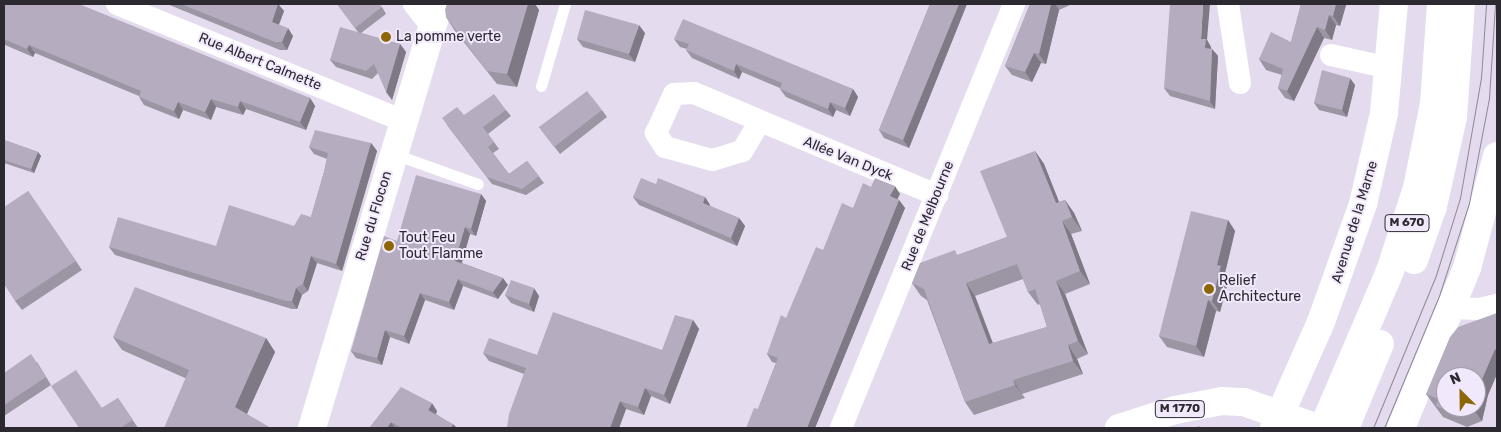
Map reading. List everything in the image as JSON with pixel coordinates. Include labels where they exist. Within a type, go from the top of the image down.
[{"type":"street","name":"Rue Albert Calmette","points":[[117,4],[403,121]]},
{"type":"street","points":[[414,4],[435,16]]},
{"type":"street","name":"Rue de Melbourne","points":[[841,428],[1014,4]]},
{"type":"street","points":[[1228,4],[1240,83]]},
{"type":"street","name":"Avenue de la Marne","points":[[1277,421],[1350,248],[1373,168],[1390,68],[1394,4]]},
{"type":"street","name":"M 670","points":[[1335,425],[1390,272],[1417,188],[1434,104],[1441,4]]},
{"type":"street","name":"M 670","points":[[1335,425],[1433,206],[1453,117],[1461,4]]},
{"type":"street","name":"Rue du Flocon","points":[[312,428],[435,16]]},
{"type":"street","points":[[1331,55],[1390,68]]},
{"type":"street","name":"Allée Van Dyck","points":[[759,123],[937,195]]},
{"type":"street","points":[[1401,428],[1452,308],[1477,235],[1497,156]]},
{"type":"street","points":[[1452,308],[1479,310],[1497,305]]},
{"type":"street","name":"M 1770","points":[[1119,428],[1175,410],[1222,401],[1244,402],[1277,421]]},
{"type":"street","points":[[1277,421],[1335,425]]},
{"type":"lane","points":[[542,86],[565,4]]},
{"type":"lane","points":[[393,154],[478,184]]},
{"type":"building","points":[[4,4],[79,4],[310,98],[300,122],[240,101],[238,107],[211,99],[205,112],[178,102],[174,111],[139,97],[141,91],[29,45],[27,49],[4,39]]},
{"type":"building","points":[[181,4],[278,4],[272,22],[288,28],[282,42],[275,42]]},
{"type":"building","points":[[337,4],[379,4],[382,7],[355,28]]},
{"type":"building","points":[[447,4],[528,4],[507,74],[487,71],[446,17],[445,10]]},
{"type":"building","points":[[930,4],[959,4],[903,140],[879,130]]},
{"type":"building","points":[[1030,4],[1051,4],[1039,54],[1034,53],[1025,72],[1005,66]]},
{"type":"building","points":[[1170,4],[1203,4],[1201,39],[1206,39],[1205,48],[1212,49],[1210,101],[1164,88]]},
{"type":"building","points":[[1301,4],[1336,4],[1333,16],[1329,15],[1325,30],[1317,27],[1287,91],[1278,88],[1283,69],[1259,59],[1271,32],[1291,42]]},
{"type":"building","points":[[585,10],[639,25],[629,54],[577,39]]},
{"type":"building","points":[[683,19],[853,89],[845,108],[830,102],[828,109],[780,89],[782,83],[736,64],[734,71],[686,50],[689,44],[674,39]]},
{"type":"building","points":[[340,27],[400,44],[386,92],[374,64],[366,71],[330,60]]},
{"type":"building","points":[[1322,70],[1350,78],[1342,110],[1314,103]]},
{"type":"building","points":[[587,91],[602,110],[554,147],[539,127]]},
{"type":"building","points":[[494,94],[506,110],[483,127],[494,142],[488,147],[509,174],[527,161],[539,176],[522,189],[487,177],[442,118],[457,107],[464,115]]},
{"type":"building","points":[[315,130],[371,143],[336,264],[311,256],[303,284],[296,288],[292,301],[286,301],[109,247],[118,217],[216,246],[229,205],[294,226],[301,214],[311,217],[328,153],[309,147]]},
{"type":"building","points":[[4,140],[38,152],[31,169],[4,160]]},
{"type":"building","points":[[1035,151],[1056,203],[1065,200],[1072,217],[1062,221],[1080,271],[1056,281],[1078,341],[1068,345],[1073,361],[1013,380],[1015,385],[965,402],[924,289],[912,283],[920,263],[955,250],[957,255],[1007,237],[980,171]],"holes":[[[1017,264],[1028,292],[1035,289],[1047,327],[989,344],[966,283]]]},
{"type":"building","points":[[416,175],[481,194],[471,229],[465,227],[455,261],[503,278],[493,292],[458,279],[449,302],[420,293],[404,336],[385,330],[377,358],[351,351],[384,236],[397,241]]},
{"type":"building","points":[[641,178],[656,184],[658,178],[705,197],[703,203],[739,218],[731,238],[633,197]]},
{"type":"building","points":[[875,178],[895,186],[890,196],[899,200],[807,428],[746,428],[754,408],[758,409],[778,358],[767,354],[781,315],[786,318],[816,247],[823,250],[842,203],[853,208],[863,183],[871,187]]},
{"type":"building","points":[[28,191],[76,261],[15,301],[4,284],[4,207]]},
{"type":"building","points":[[1191,211],[1228,220],[1217,265],[1221,266],[1212,301],[1208,300],[1196,346],[1159,336]]},
{"type":"building","points":[[511,280],[534,288],[529,304],[505,295]]},
{"type":"building","points":[[135,287],[266,338],[235,407],[271,428],[164,428],[189,370],[113,337]]},
{"type":"building","points":[[553,312],[662,350],[675,315],[693,320],[664,395],[645,388],[638,407],[620,401],[610,428],[507,428],[509,414],[526,368],[483,353],[489,338],[537,355]]},
{"type":"building","points":[[1497,313],[1497,350],[1495,349],[1486,370],[1486,367],[1437,367],[1450,337],[1458,327]]},
{"type":"building","points":[[31,354],[46,377],[4,405],[4,373]]},
{"type":"building","points":[[76,370],[102,408],[118,398],[133,420],[120,428],[79,428],[51,386]]},
{"type":"building","points":[[1436,370],[1436,398],[1426,394]]},
{"type":"building","points":[[401,387],[432,403],[428,410],[453,424],[451,428],[402,428],[391,422],[387,428],[369,428]]},
{"type":"tram line","points":[[1373,428],[1436,275],[1460,198],[1481,78],[1486,4]]},
{"type":"tram line","points":[[1384,428],[1439,296],[1469,203],[1489,98],[1495,4]]},
{"type":"place","name":"La pomme verte","points":[[386,37]]},
{"type":"place","name":"Tout Feu Tout Flamme","points":[[389,246]]},
{"type":"place","name":"Relief Architecture","points":[[1209,289]]}]
